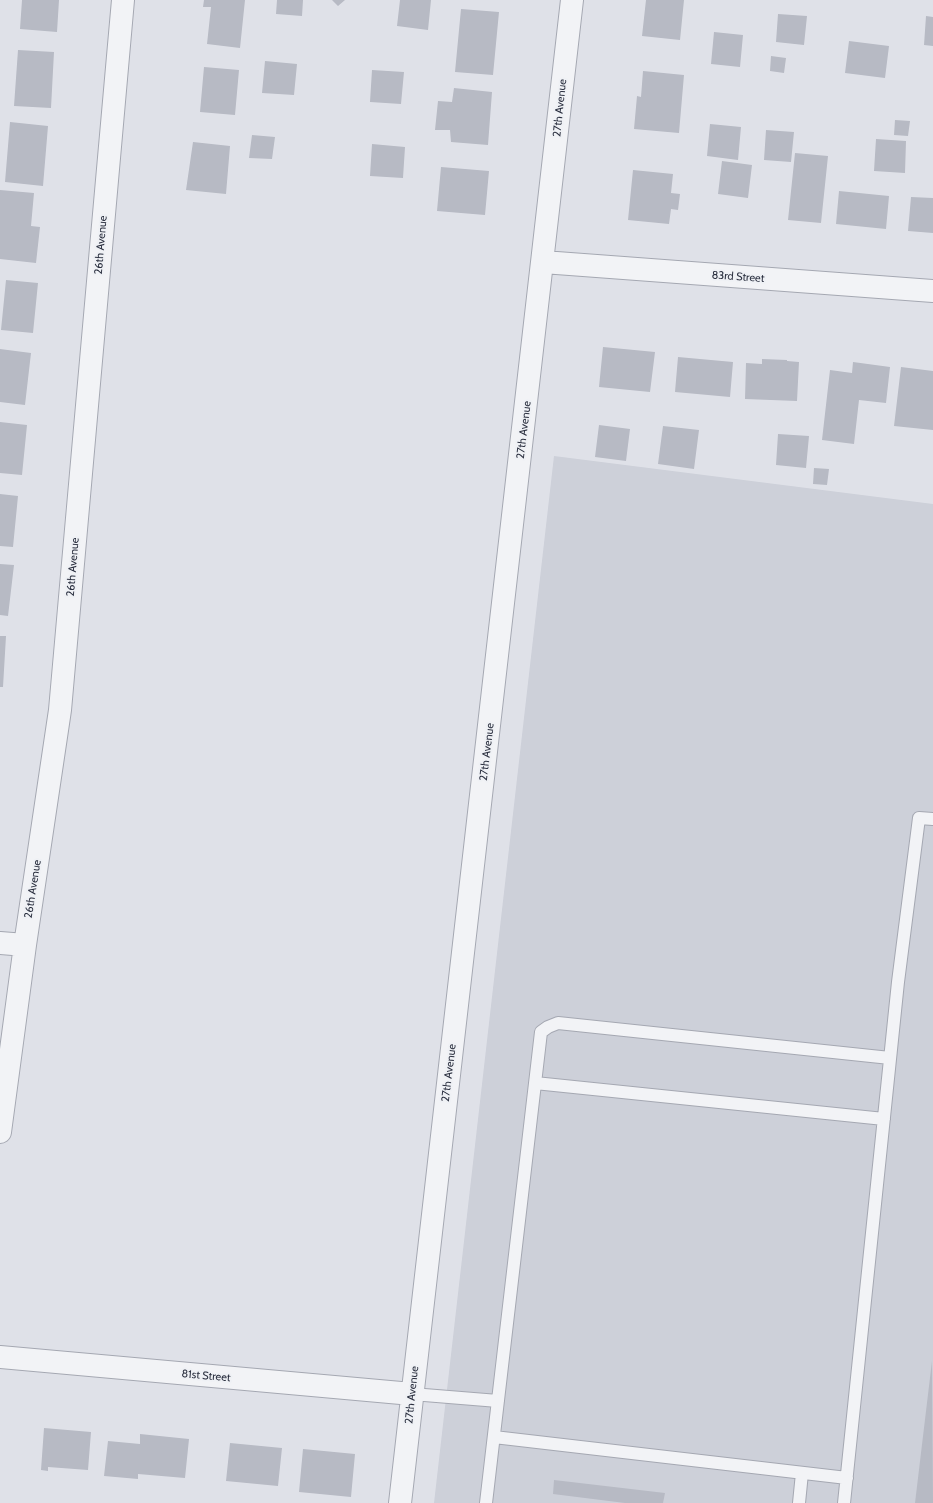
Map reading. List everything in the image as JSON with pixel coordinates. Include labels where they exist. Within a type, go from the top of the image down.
[{"type":"street","name":"26th Avenue","points":[[0,1132],[25,945],[60,710],[123,0]]},
{"type":"street","name":"27th Avenue","points":[[400,1503],[572,0]]},
{"type":"street","name":"83rd Street","points":[[543,262],[933,291]]},
{"type":"street","points":[[0,943],[25,945]]},
{"type":"street","name":"81st Street","points":[[0,1357],[412,1394]]},
{"type":"lane","points":[[844,1503],[898,982],[918,818],[933,819]]},
{"type":"lane","points":[[486,1503],[541,1032],[558,1023],[890,1058]]},
{"type":"lane","points":[[535,1083],[884,1119]]},
{"type":"lane","points":[[412,1394],[498,1401]]},
{"type":"lane","points":[[494,1437],[847,1478]]},
{"type":"lane","points":[[799,1503],[802,1473]]},
{"type":"shaded area","points":[[554,456],[933,504],[933,1503],[434,1503]]},
{"type":"building","points":[[22,0],[59,0],[57,32],[20,29]]},
{"type":"building","points":[[204,0],[245,0],[240,48],[207,44],[211,7],[203,7]]},
{"type":"building","points":[[277,0],[303,0],[302,16],[276,14]]},
{"type":"building","points":[[332,0],[345,0],[338,6]]},
{"type":"building","points":[[400,0],[431,0],[428,30],[397,26]]},
{"type":"building","points":[[646,0],[684,0],[680,40],[642,36]]},
{"type":"building","points":[[461,9],[499,12],[493,75],[455,72]]},
{"type":"building","points":[[778,14],[807,16],[804,45],[776,42]]},
{"type":"building","points":[[926,16],[933,17],[933,46],[924,45]]},
{"type":"building","points":[[714,32],[743,35],[740,67],[711,64]]},
{"type":"building","points":[[849,41],[889,46],[885,78],[845,73]]},
{"type":"building","points":[[18,50],[54,52],[51,108],[14,106]]},
{"type":"building","points":[[771,56],[786,58],[784,73],[770,71]]},
{"type":"building","points":[[265,61],[297,64],[294,95],[262,93]]},
{"type":"building","points":[[204,67],[239,70],[235,115],[200,112]]},
{"type":"building","points":[[372,70],[404,72],[401,104],[370,102]]},
{"type":"building","points":[[643,71],[684,75],[679,133],[634,129],[637,96],[641,97]]},
{"type":"building","points":[[454,88],[492,92],[488,145],[451,142],[450,130],[435,130],[438,101],[452,102]]},
{"type":"building","points":[[895,120],[910,121],[908,136],[894,135]]},
{"type":"building","points":[[10,122],[48,126],[43,186],[5,182]]},
{"type":"building","points":[[710,124],[741,127],[738,160],[707,156]]},
{"type":"building","points":[[766,130],[794,132],[791,162],[764,160]]},
{"type":"building","points":[[252,135],[275,137],[272,159],[249,158]]},
{"type":"building","points":[[876,139],[906,141],[905,173],[874,171]]},
{"type":"building","points":[[193,142],[230,146],[226,194],[186,190]]},
{"type":"building","points":[[372,144],[405,147],[403,178],[370,176]]},
{"type":"building","points":[[795,153],[828,156],[821,223],[788,220]]},
{"type":"building","points":[[722,161],[752,165],[748,198],[718,194]]},
{"type":"building","points":[[441,167],[489,171],[485,215],[437,211]]},
{"type":"building","points":[[633,170],[673,174],[671,193],[680,194],[678,210],[671,209],[669,224],[628,220]]},
{"type":"building","points":[[0,190],[34,193],[31,226],[40,227],[36,263],[0,259]]},
{"type":"building","points":[[839,191],[889,196],[886,229],[836,224]]},
{"type":"building","points":[[911,197],[933,198],[933,233],[908,231]]},
{"type":"building","points":[[6,280],[38,283],[33,333],[1,330]]},
{"type":"building","points":[[603,347],[655,352],[650,392],[599,387]]},
{"type":"building","points":[[0,349],[31,353],[25,405],[0,402]]},
{"type":"building","points":[[678,357],[733,362],[730,397],[675,392]]},
{"type":"building","points":[[762,359],[799,362],[797,401],[745,399],[746,363],[762,364]]},
{"type":"building","points":[[853,362],[890,367],[886,403],[859,400],[854,444],[822,440],[830,370],[852,373]]},
{"type":"building","points":[[901,367],[933,371],[933,430],[894,426]]},
{"type":"building","points":[[0,422],[27,425],[22,475],[0,473]]},
{"type":"building","points":[[599,425],[630,429],[626,461],[595,457]]},
{"type":"building","points":[[663,426],[699,430],[694,469],[658,464]]},
{"type":"building","points":[[778,434],[809,436],[806,468],[776,465]]},
{"type":"building","points":[[814,468],[829,469],[827,485],[813,484]]},
{"type":"building","points":[[0,494],[18,496],[13,547],[0,546]]},
{"type":"building","points":[[0,564],[14,565],[8,616],[0,615]]},
{"type":"building","points":[[0,636],[6,636],[3,687],[0,687]]},
{"type":"building","points":[[932,1361],[933,1503],[915,1503]]},
{"type":"building","points":[[44,1428],[91,1432],[88,1470],[48,1467],[48,1471],[41,1470]]},
{"type":"building","points":[[140,1434],[189,1439],[185,1478],[138,1474],[138,1479],[104,1476],[108,1441],[140,1444]]},
{"type":"building","points":[[230,1443],[282,1448],[278,1486],[226,1481]]},
{"type":"building","points":[[303,1449],[355,1454],[351,1497],[299,1492]]},
{"type":"building","points":[[554,1480],[665,1493],[663,1503],[625,1503],[553,1494]]}]
